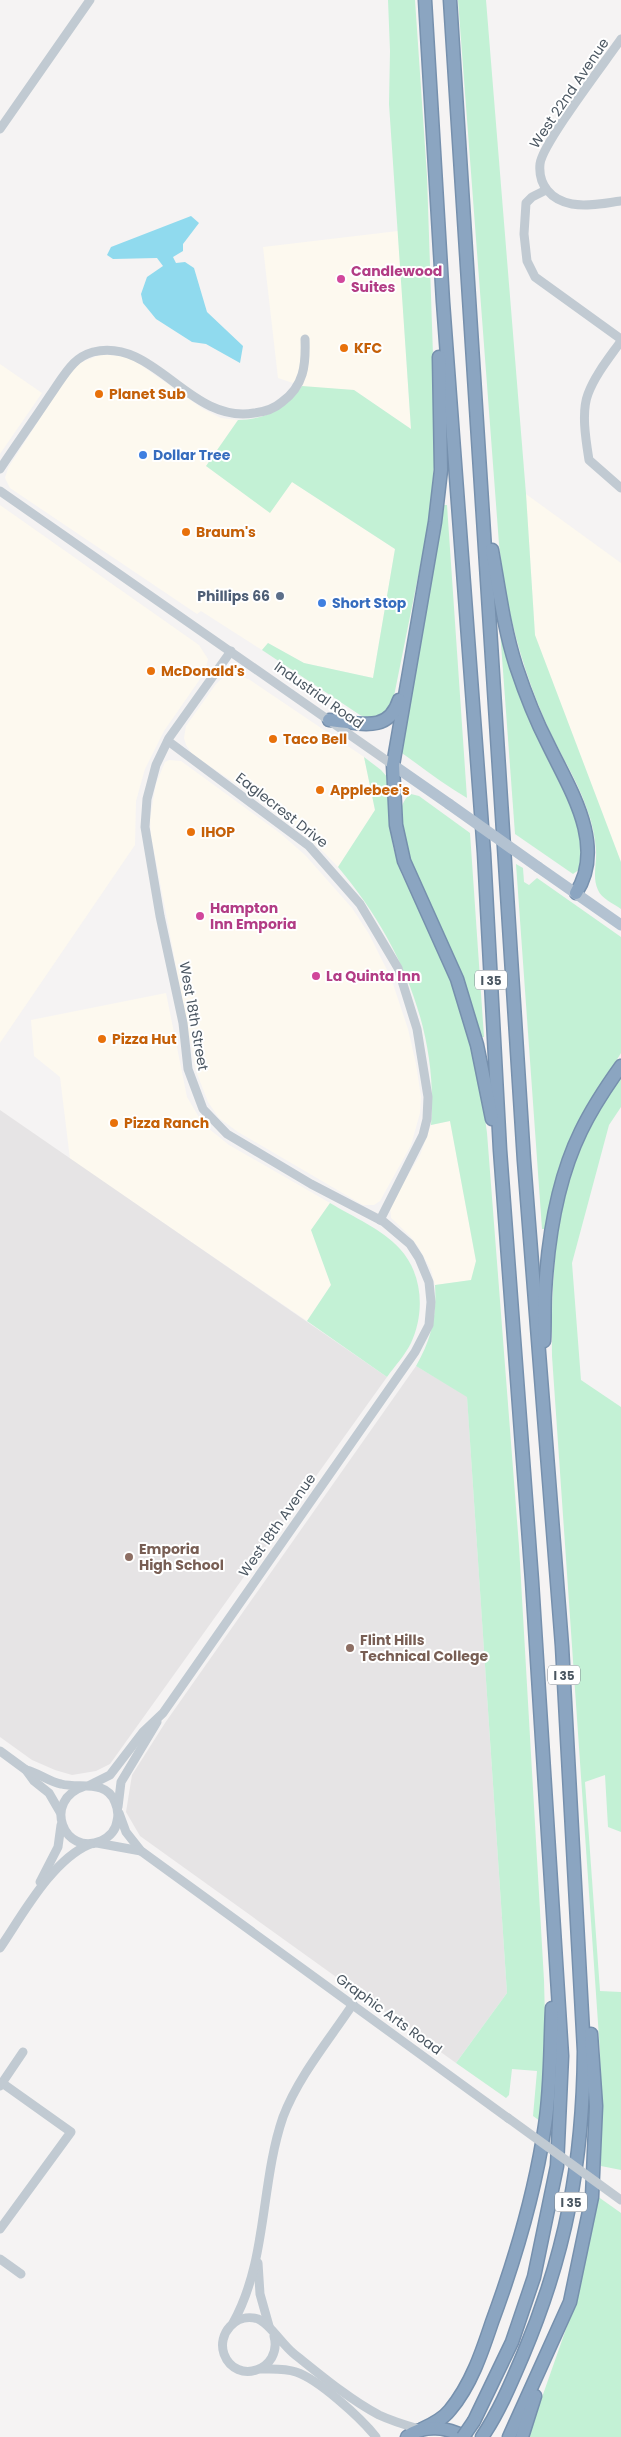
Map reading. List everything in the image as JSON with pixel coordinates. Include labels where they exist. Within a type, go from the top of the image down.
[{"type":"highway","name":"I 35","points":[[425,0],[443,302],[484,853],[500,1150],[534,1601],[562,2056],[557,2166],[551,2204],[534,2277],[512,2342],[474,2421],[464,2437]]},
{"type":"highway","name":"I 35","points":[[450,0],[541,1394],[562,1646],[584,2051],[584,2103],[574,2192],[554,2272],[536,2325],[505,2397],[484,2434]]},
{"type":"highway","points":[[443,302],[438,338],[441,470],[393,765],[396,825],[404,861],[457,979],[477,1045],[500,1150]]},
{"type":"highway","points":[[483,521],[492,550],[503,615],[515,664],[530,705],[579,809],[587,840],[588,862],[585,880],[576,893]]},
{"type":"highway","points":[[328,720],[371,724],[389,719],[397,707],[406,681]]},
{"type":"highway","points":[[541,1394],[549,1248],[562,1184],[580,1132],[595,1104],[621,1066]]},
{"type":"highway","points":[[509,2437],[570,2302],[592,2197],[596,2106],[594,2055],[580,1958]]},
{"type":"highway","points":[[407,2437],[420,2429],[436,2423],[450,2411],[461,2395],[479,2359],[521,2241],[536,2183],[545,2123],[550,2075],[556,1960]]},
{"type":"highway","points":[[522,2437],[553,2342]]},
{"type":"highway","points":[[420,2429],[438,2429],[464,2437]]},
{"type":"main road","name":"Industrial Road","points":[[393,765],[621,925]]},
{"type":"street","points":[[0,129],[90,0]]},
{"type":"street","name":"West 22nd Avenue","points":[[546,190],[541,179],[540,162],[552,137],[621,40]]},
{"type":"street","points":[[621,201],[583,205],[570,204],[554,198],[546,190],[532,197],[526,203],[524,234],[527,260],[535,277],[621,340],[599,373],[587,396],[584,430],[589,460],[621,488]]},
{"type":"street","points":[[0,469],[67,372],[83,356],[106,350],[123,352],[142,361],[219,412],[235,415],[248,414],[277,406],[290,396],[300,384],[306,362],[305,338]]},
{"type":"street","name":"Industrial Road","points":[[0,491],[393,765]]},
{"type":"street","name":"West 18th Street","points":[[231,651],[168,741],[156,765],[147,799],[145,827],[160,916],[183,1023],[188,1069],[200,1101],[214,1122],[227,1134],[311,1184],[380,1220],[410,1244],[419,1258],[429,1282],[432,1302],[430,1325],[417,1348]]},
{"type":"street","name":"Eaglecrest Drive","points":[[168,741],[309,846],[360,904],[398,968],[417,1029],[428,1097],[427,1119],[419,1143],[380,1220]]},
{"type":"street","name":"West 18th Avenue","points":[[118,1811],[121,1782],[159,1718],[417,1348]]},
{"type":"street","name":"West 18th Avenue","points":[[88,1785],[110,1775],[143,1732],[159,1718]]},
{"type":"street","points":[[0,1751],[26,1770],[34,1781],[50,1793],[69,1835],[84,1843],[94,1843]]},
{"type":"street","points":[[0,1948],[38,1892],[70,1855],[113,1832],[118,1811],[108,1792],[88,1785],[62,1785],[39,1773],[26,1770]]},
{"type":"street","points":[[38,1892],[58,1847],[61,1816],[68,1795],[76,1788],[88,1785]]},
{"type":"street","name":"Graphic Arts Road","points":[[118,1811],[126,1832],[141,1851],[621,2200]]},
{"type":"street","name":"Graphic Arts Road","points":[[94,1843],[141,1851]]},
{"type":"street","points":[[353,2004],[301,2083],[284,2116],[276,2142],[257,2254],[244,2302],[223,2337],[222,2348],[226,2359],[234,2367],[244,2371],[261,2369],[290,2370],[307,2377],[360,2419],[376,2437]]},
{"type":"street","points":[[0,2229],[71,2132],[1,2084],[23,2052]]},
{"type":"street","points":[[257,2254],[260,2294],[276,2347],[273,2358],[261,2369]]},
{"type":"street","points":[[0,2259],[21,2274]]},
{"type":"street","points":[[233,2323],[248,2318],[260,2320],[269,2326]]},
{"type":"street","points":[[274,2336],[292,2352],[369,2410],[420,2429]]},
{"type":"shaded area","points":[[398,231],[411,429],[354,390],[305,387],[278,378],[263,247]]},
{"type":"shaded area","points":[[102,354],[125,357],[135,361],[203,409],[221,418],[238,420],[206,466],[270,512],[292,482],[395,549],[373,678],[304,663],[268,643],[262,650],[201,611],[197,614],[10,488],[5,478],[8,468],[70,372],[80,363]]},
{"type":"shaded area","points":[[0,364],[42,393],[0,454]]},
{"type":"shaded area","points":[[526,494],[621,563],[621,862],[535,636]]},
{"type":"shaded area","points":[[0,505],[199,645],[208,659],[205,672],[164,731],[145,769],[136,801],[135,845],[0,1043]]},
{"type":"shaded area","points":[[233,673],[250,680],[364,757],[375,810],[338,867],[310,838],[282,815],[192,754],[186,745],[184,738],[186,726],[216,684],[227,674]]},
{"type":"shaded area","points":[[169,760],[181,761],[281,834],[305,855],[352,908],[369,934],[391,978],[408,1029],[416,1064],[421,1097],[420,1113],[411,1145],[380,1201],[374,1205],[363,1205],[238,1132],[219,1118],[208,1102],[196,1071],[151,835],[150,819],[156,784],[165,762]]},
{"type":"shaded area","points":[[166,993],[187,1097],[203,1124],[229,1145],[330,1203],[311,1230],[331,1285],[307,1321],[70,1159],[60,1077],[34,1056],[31,1020]]},
{"type":"shaded area","name":"Emporia High School","points":[[0,1110],[387,1377],[110,1764],[96,1771],[72,1775],[32,1760],[0,1737]]},
{"type":"shaded area","points":[[450,1121],[476,1261],[472,1280],[435,1285],[431,1270],[419,1248],[411,1237],[391,1218],[390,1206],[420,1155],[431,1125]]},
{"type":"shaded area","name":"Flint Hills Technical College","points":[[416,1366],[467,1396],[507,1993],[456,2063],[140,1836],[126,1812],[132,1775],[165,1723]]},
{"type":"green space","points":[[388,0],[415,0],[427,176],[436,445],[429,522],[393,701],[387,710],[379,716],[370,718],[360,715],[262,650],[268,643],[304,663],[373,678],[395,549],[292,482],[270,513],[206,466],[238,420],[257,418],[274,412],[289,401],[302,386],[354,390],[411,429],[389,104],[390,51]]},
{"type":"green space","points":[[458,0],[486,0],[526,494],[535,635],[621,862],[621,909],[602,896],[596,885],[596,850],[590,819],[579,789],[551,734],[532,688],[517,641],[506,593],[499,544]]},
{"type":"green space","points":[[441,505],[447,505],[467,798],[399,751]]},
{"type":"green space","points":[[503,629],[584,839],[580,869],[573,874],[515,834],[500,630]]},
{"type":"green space","points":[[364,757],[388,778],[389,817],[393,847],[402,875],[434,937],[463,1010],[480,1081],[487,1133],[519,1546],[544,1980],[546,2056],[540,2121],[533,2116],[537,2071],[512,2069],[509,2095],[506,2098],[456,2063],[507,1993],[467,1397],[416,1366],[426,1347],[432,1327],[435,1307],[435,1285],[471,1280],[476,1261],[450,1121],[431,1125],[432,1090],[428,1055],[421,1021],[410,987],[396,955],[379,924],[360,895],[338,867],[375,810]]},
{"type":"green space","points":[[411,794],[419,796],[470,833],[484,1037],[480,1037],[454,957],[426,899],[406,848],[401,825],[402,806]]},
{"type":"green space","points":[[516,864],[523,868],[524,882],[529,885],[537,878],[621,937],[621,1053],[591,1101],[546,1229],[542,1229]]},
{"type":"green space","points":[[621,1075],[621,1107],[609,1125],[572,1263],[581,1380],[621,1407],[621,1832],[608,1827],[605,1775],[585,1782],[600,1991],[621,1992],[621,2170],[601,2166],[600,2052],[552,1356],[552,1300],[560,1218],[574,1164],[584,1138]]},
{"type":"green space","points":[[330,1203],[376,1229],[393,1242],[408,1259],[417,1282],[420,1307],[415,1331],[406,1352],[387,1377],[307,1321],[331,1285],[311,1230]]},
{"type":"green space","points":[[597,2196],[621,2213],[621,2437],[528,2437],[578,2295]]},
{"type":"water","points":[[191,216],[199,223],[183,244],[183,251],[173,257],[176,263],[185,262],[194,268],[207,312],[243,346],[240,363],[206,344],[192,342],[156,319],[143,303],[141,294],[147,277],[163,266],[157,258],[113,259],[107,255],[111,247]]},
{"type":"place","name":"Candlewood Suites","points":[[341,279]]},
{"type":"place","name":"KFC","points":[[344,348]]},
{"type":"place","name":"Planet Sub","points":[[99,394]]},
{"type":"place","name":"Dollar Tree","points":[[143,455]]},
{"type":"place","name":"Braum's","points":[[186,532]]},
{"type":"place","name":"Phillips 66","points":[[280,596]]},
{"type":"place","name":"Short Stop","points":[[322,603]]},
{"type":"place","name":"McDonald's","points":[[151,671]]},
{"type":"place","name":"Taco Bell","points":[[273,739]]},
{"type":"place","name":"Applebee's","points":[[320,790]]},
{"type":"place","name":"IHOP","points":[[191,832]]},
{"type":"place","name":"Hampton Inn Emporia","points":[[200,916]]},
{"type":"place","name":"La Quinta Inn","points":[[316,976]]},
{"type":"place","name":"Pizza Hut","points":[[102,1039]]},
{"type":"place","name":"Pizza Ranch","points":[[114,1123]]},
{"type":"place","name":"Emporia High School","points":[[129,1557]]},
{"type":"place","name":"Flint Hills Technical College","points":[[350,1648]]}]
